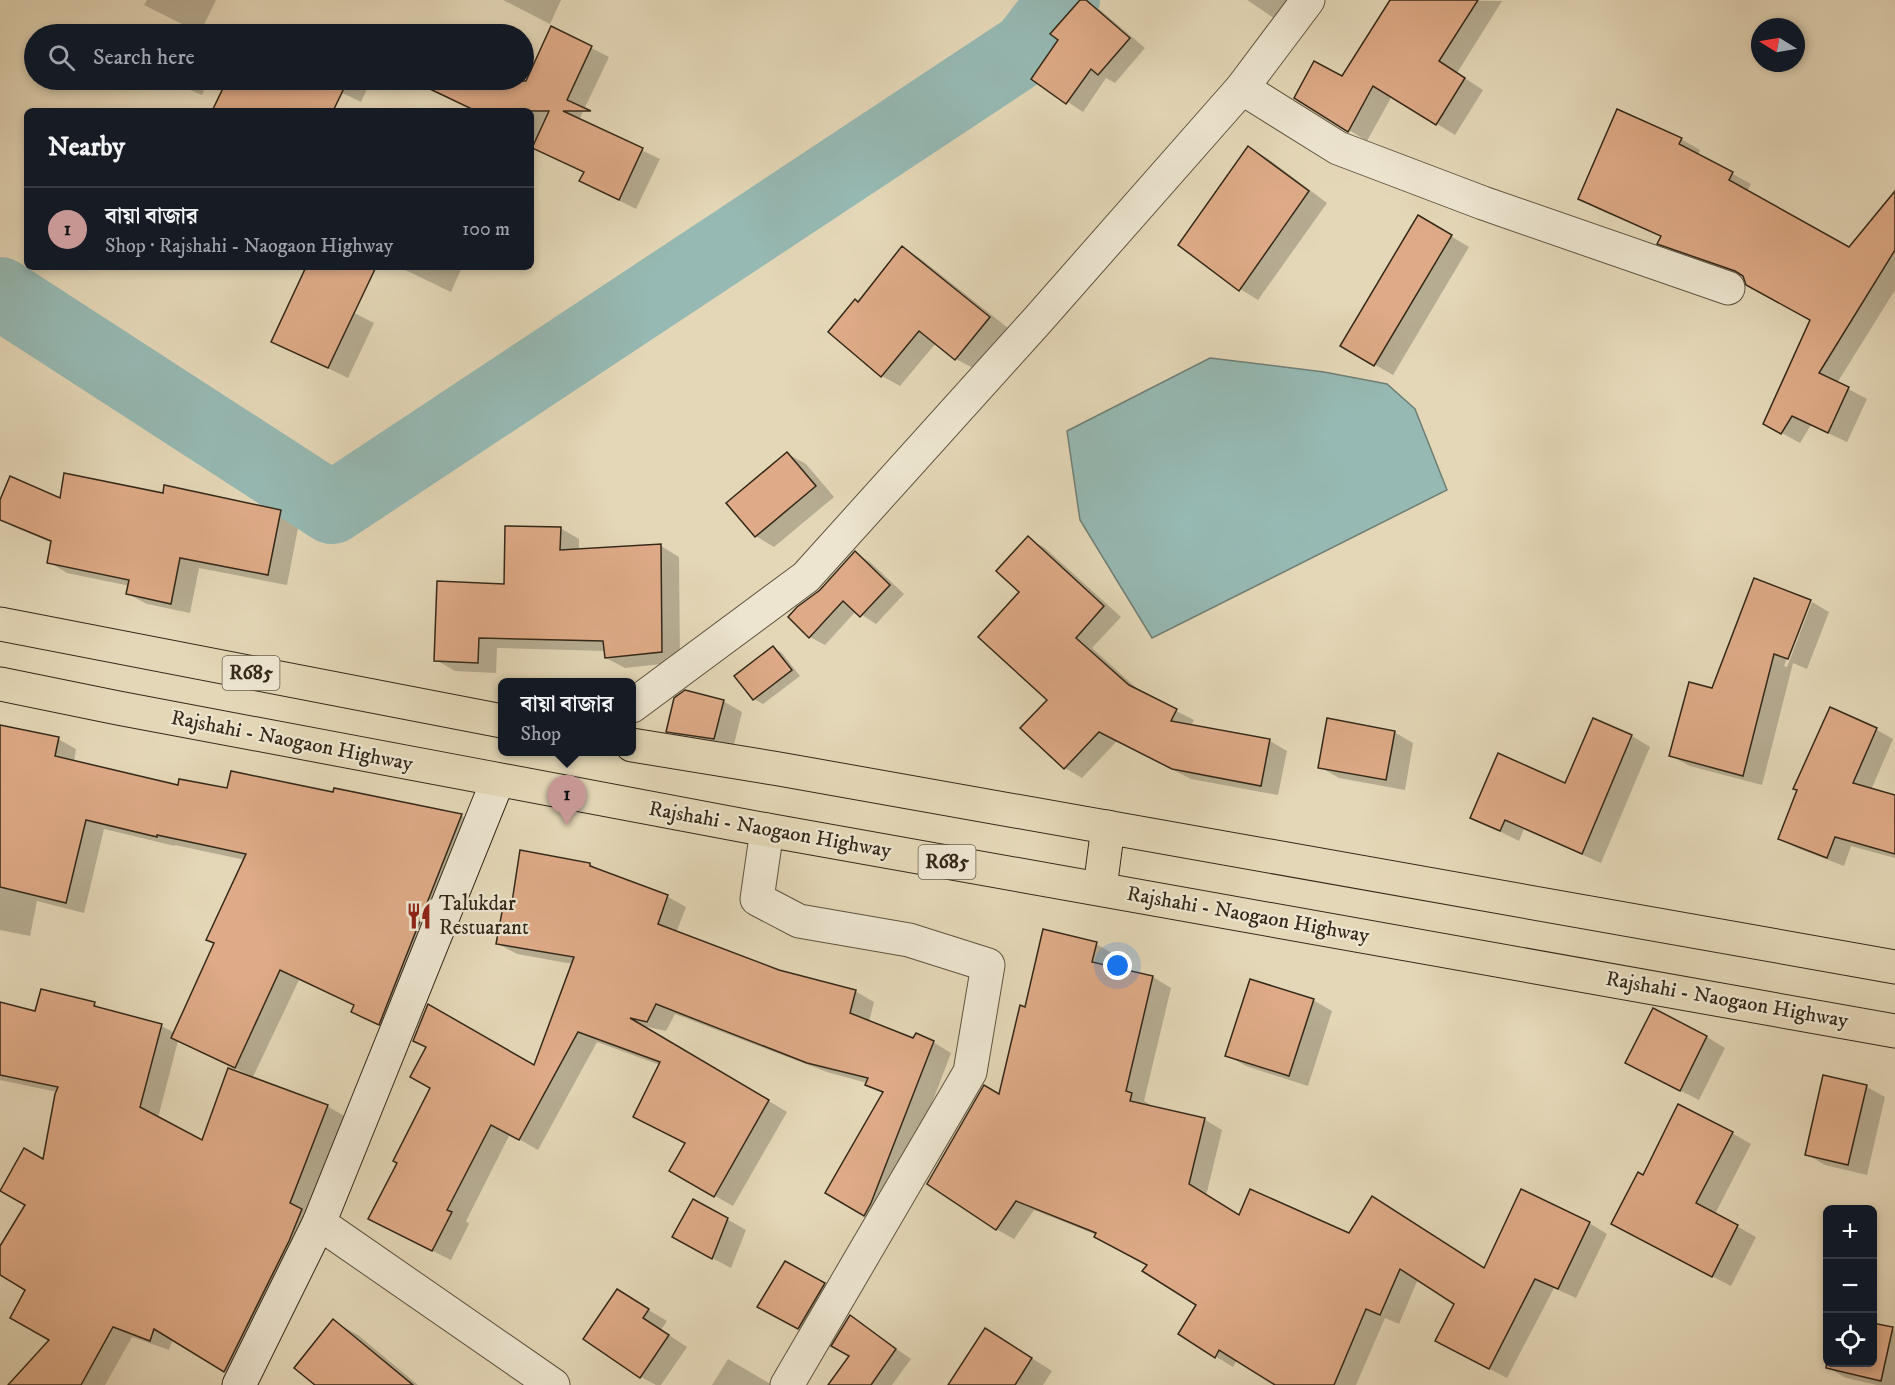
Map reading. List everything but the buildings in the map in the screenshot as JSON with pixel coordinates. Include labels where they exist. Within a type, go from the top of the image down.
[{"type":"main road","name":"R685","points":[[0,624],[498,720]]},
{"type":"main road","name":"Rajshahi - Naogaon Highway","points":[[0,684],[767,830],[1895,1031]]},
{"type":"main road","points":[[636,746],[1895,967]]},
{"type":"main road","points":[[1100,888],[1108,827]]},
{"type":"street","points":[[636,703],[806,577],[1036,322],[1242,88],[1308,0]]},
{"type":"street","points":[[1242,88],[1338,148],[1483,203],[1728,288]]},
{"type":"street","points":[[239,1385],[319,1223],[498,780]]},
{"type":"street","points":[[767,830],[757,900],[799,921],[909,940],[988,965],[970,1071],[787,1385]]},
{"type":"street","points":[[319,1223],[553,1385]]},
{"type":"water","points":[[1210,358],[1324,372],[1387,384],[1415,409],[1447,490],[1152,638],[1080,520],[1067,431]]},
{"type":"waterway","points":[[0,293],[332,508],[1027,48],[1064,0]]},
{"type":"place","name":"বায়া বাজার","points":[[567,825]]},
{"type":"place","name":"Talukdar Restuarant","points":[[419,916]]}]
